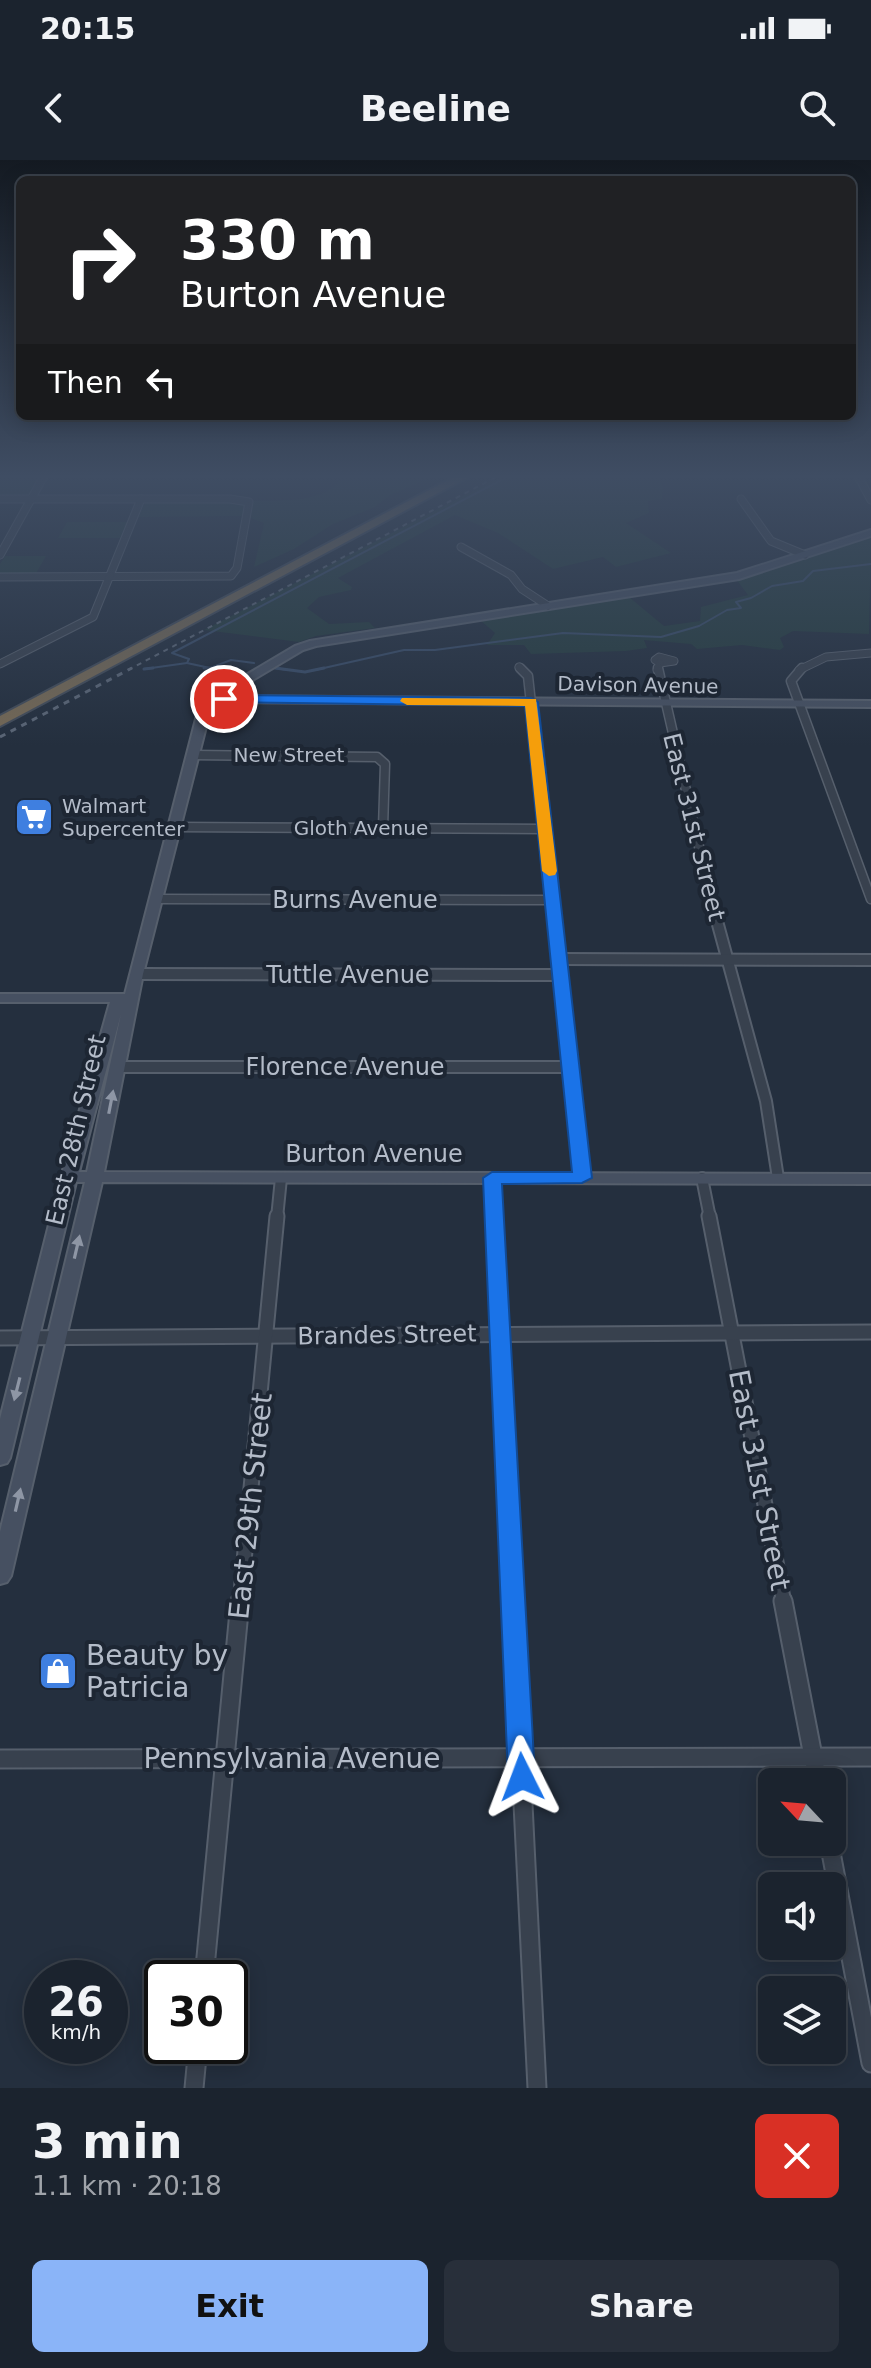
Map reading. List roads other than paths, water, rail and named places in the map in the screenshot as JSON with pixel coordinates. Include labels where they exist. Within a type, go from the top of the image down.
[{"type":"highway","points":[[0,712],[274,566]]},
{"type":"highway","points":[[0,722],[291,566]]},
{"type":"street","points":[[0,664],[89,620],[96,613],[114,566]]},
{"type":"street","points":[[0,577],[231,576],[237,566]]},
{"type":"street","points":[[495,566],[511,575],[522,589],[548,606]]},
{"type":"street","points":[[213,699],[289,654],[314,643],[739,576],[771,566]]},
{"type":"street","points":[[871,653],[833,656],[803,666],[791,681],[871,899]]},
{"type":"street","name":"East 31st Street","points":[[660,663],[657,670],[664,704],[726,960],[766,1101],[778,1178]]},
{"type":"street","points":[[519,667],[528,676],[582,1178]]},
{"type":"street","name":"Davison Avenue","points":[[213,699],[871,704]]},
{"type":"street","name":"East 28th Street","points":[[0,1458],[69,1177],[124,998],[136,974],[203,715],[213,699]]},
{"type":"street","name":"New Street","points":[[193,755],[367,755],[384,760],[383,828]]},
{"type":"street","name":"Gloth Avenue","points":[[175,827],[546,829]]},
{"type":"street","name":"Burns Avenue","points":[[157,899],[552,900]]},
{"type":"street","points":[[559,959],[871,960]]},
{"type":"street","name":"Tuttle Avenue","points":[[136,974],[561,975]]},
{"type":"street","points":[[0,998],[124,998]]},
{"type":"street","name":"East 28th Street","points":[[0,1576],[118,1067],[124,998]]},
{"type":"street","name":"Florence Avenue","points":[[118,1067],[571,1067]]},
{"type":"street","name":"Burton Avenue","points":[[69,1177],[871,1179]]},
{"type":"street","name":"East 29th Street","points":[[206,1960],[281,1178]]},
{"type":"street","points":[[492,1178],[537,2088]]},
{"type":"street","name":"East 31st Street","points":[[702,1178],[815,1768]]},
{"type":"street","name":"Brandes Street","points":[[0,1338],[871,1332]]},
{"type":"street","name":"Pennsylvania Avenue","points":[[0,1759],[871,1757]]},
{"type":"street","points":[[832,1856],[871,2063]]},
{"type":"street","points":[[194,2088],[196,2064]]},
{"type":"waterway","points":[[187,663],[189,659],[172,653],[338,566]]},
{"type":"waterway","points":[[322,668],[404,650],[435,650],[563,633],[661,637],[699,626],[727,610],[741,608],[736,602],[751,598],[772,586],[803,581],[813,571],[855,566]]},
{"type":"waterway","points":[[210,668],[231,660],[254,663]]},
{"type":"waterway","points":[[153,668],[144,669],[187,663]]},
{"type":"waterway","points":[[187,663],[210,668]]},
{"type":"waterway","points":[[204,668],[210,668]]},
{"type":"waterway","points":[[210,668],[215,668]]},
{"type":"waterway","points":[[288,670],[275,668],[305,672],[322,668]]},
{"type":"waterway","points":[[315,670],[322,668]]},
{"type":"railway","points":[[128,670],[326,566]]},
{"type":"railway","points":[[0,737],[132,668]]},
{"type":"place","name":"Walmart Supercenter","points":[[34,817]]},
{"type":"place","name":"Beauty by Patricia","points":[[58,1671]]}]
